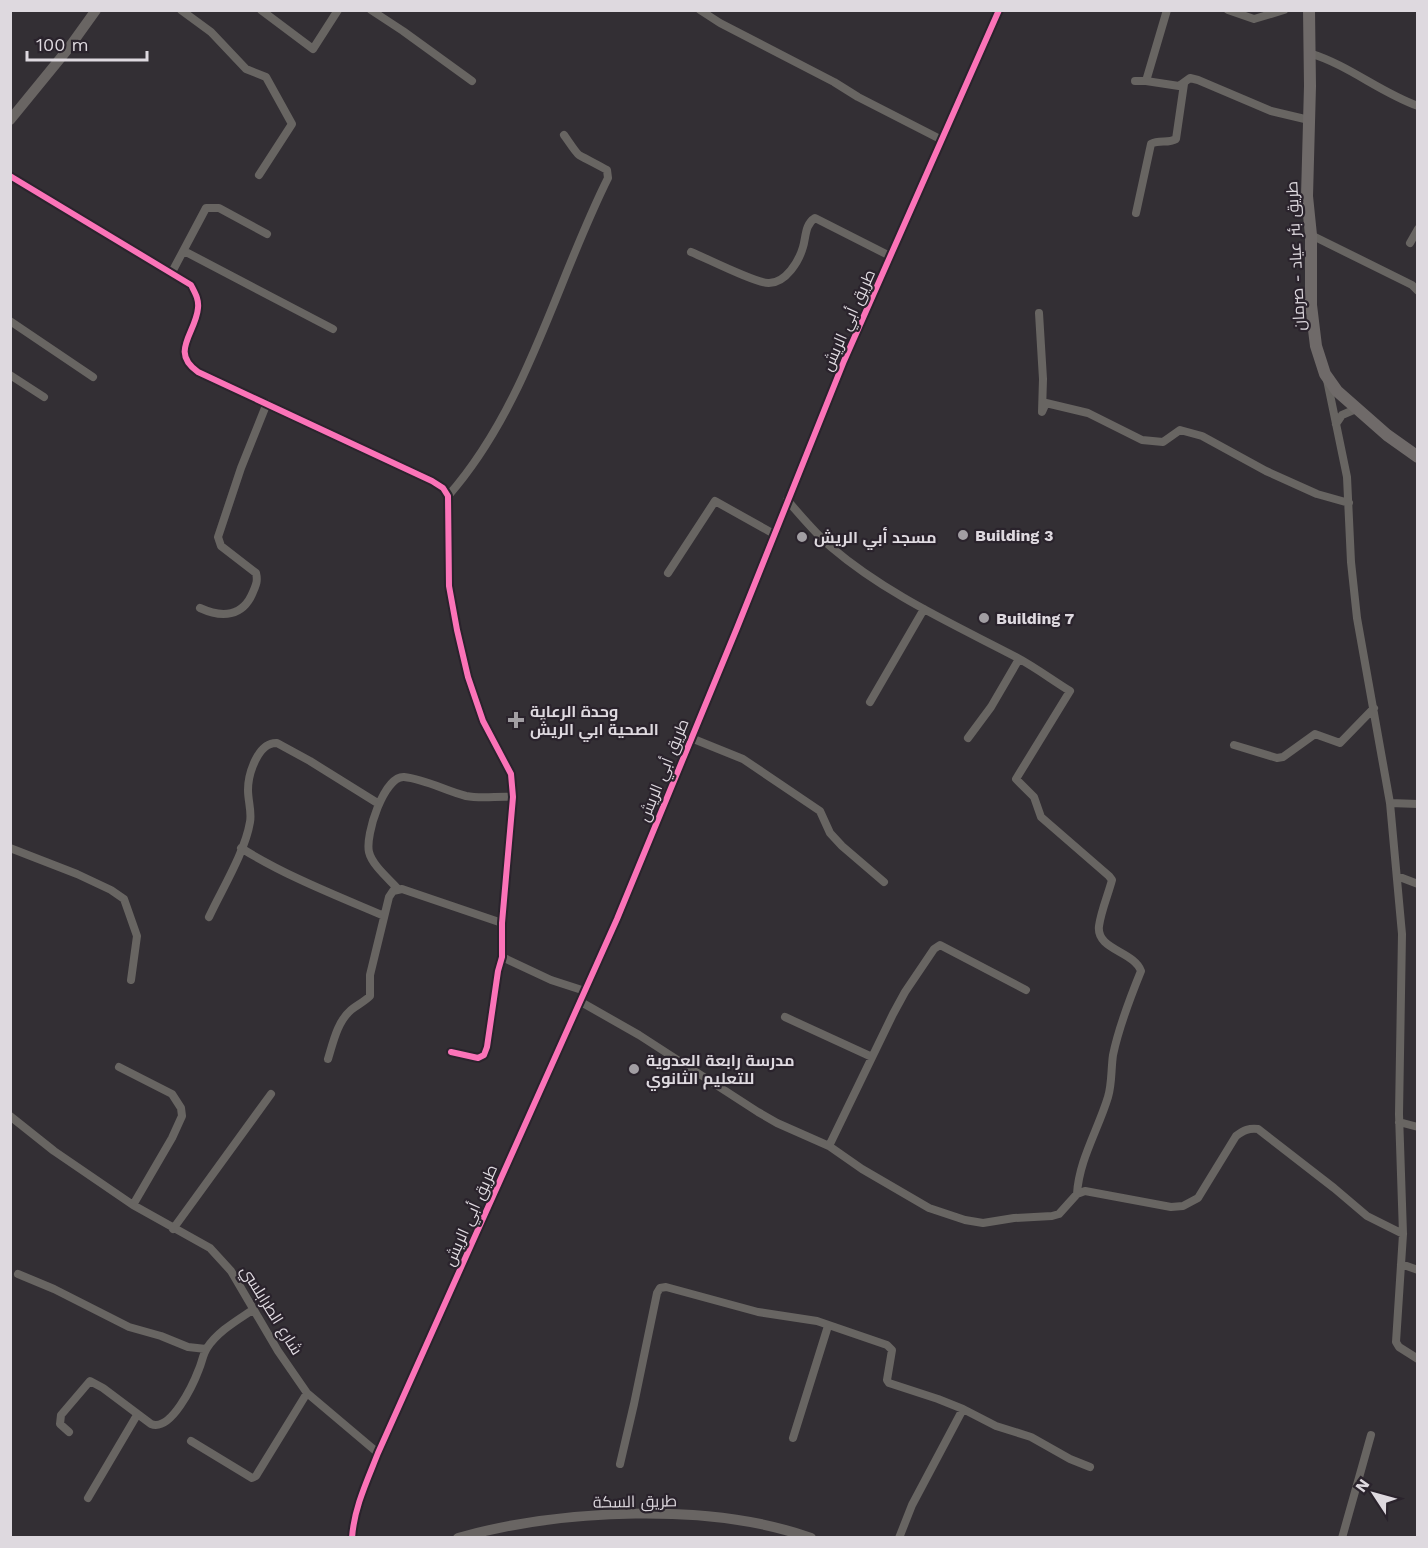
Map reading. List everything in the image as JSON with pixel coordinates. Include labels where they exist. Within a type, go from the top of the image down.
[{"type":"highway","name":"طريق بئر عياد - صرمان","points":[[1309,10],[1307,196],[1311,235],[1311,305],[1316,346],[1325,374],[1337,391],[1387,435],[1418,457]]},
{"type":"main road","points":[[13,112],[68,49],[96,10]]},
{"type":"main road","name":"طريق السكة","points":[[459,1538],[486,1530],[573,1517],[662,1514],[712,1516],[773,1532],[811,1538]]},
{"type":"street","points":[[181,10],[211,32],[246,69],[266,77],[292,124],[260,175]]},
{"type":"street","points":[[261,10],[313,49],[338,10]]},
{"type":"street","points":[[371,10],[472,81]]},
{"type":"street","points":[[700,10],[720,23],[942,140]]},
{"type":"street","name":"طريق أبي الريش","points":[[352,1538],[355,1516],[378,1453],[581,1002],[844,361],[999,10]]},
{"type":"street","points":[[1146,81],[1167,10]]},
{"type":"street","points":[[1228,10],[1254,19],[1284,10]]},
{"type":"street","points":[[1309,52],[1331,59],[1396,98],[1418,106]]},
{"type":"street","points":[[1135,81],[1179,86],[1190,78],[1271,111],[1309,120]]},
{"type":"street","points":[[1136,213],[1151,144],[1156,141],[1176,139],[1184,84]]},
{"type":"street","points":[[448,496],[468,474],[507,408],[536,350],[565,273],[608,178],[607,170],[577,154],[564,135]]},
{"type":"street","points":[[10,176],[191,285],[198,299],[198,309],[194,326],[187,339],[185,361],[198,372],[432,482],[442,488],[448,496],[449,586],[457,630],[468,677],[483,721],[511,774],[513,797],[502,923],[502,957],[487,1047],[484,1055],[478,1058],[451,1052]]},
{"type":"street","points":[[172,272],[206,208],[219,208],[267,234]]},
{"type":"street","points":[[691,252],[767,284],[775,282],[786,275],[796,264],[802,250],[807,226],[815,219],[891,256]]},
{"type":"street","points":[[1410,243],[1418,229]]},
{"type":"street","points":[[1311,235],[1412,285],[1418,291]]},
{"type":"street","points":[[184,251],[333,329]]},
{"type":"street","points":[[1039,313],[1043,379],[1042,412],[1046,403],[1088,413],[1142,440],[1163,442],[1180,430],[1202,436],[1266,471],[1317,494],[1350,503]]},
{"type":"street","points":[[10,321],[93,377]]},
{"type":"street","points":[[1325,374],[1347,477],[1351,562],[1358,618],[1390,803],[1397,876],[1402,934],[1399,1122],[1403,1234],[1396,1342],[1399,1347],[1418,1359]]},
{"type":"street","points":[[10,375],[44,397]]},
{"type":"street","points":[[200,608],[214,614],[240,610],[250,599],[257,582],[256,573],[221,546],[218,537],[267,403]]},
{"type":"street","points":[[1336,424],[1342,415],[1356,409]]},
{"type":"street","points":[[788,500],[814,531],[870,576],[924,609],[1019,659],[1070,691],[1016,779],[1034,797],[1041,817],[1112,880],[1099,926],[1099,936],[1102,941],[1134,959],[1141,971],[1121,1024],[1113,1055],[1109,1094],[1084,1157],[1077,1182],[1077,1194]]},
{"type":"street","points":[[668,573],[715,501],[774,534]]},
{"type":"street","points":[[870,702],[924,609]]},
{"type":"street","points":[[968,738],[1019,659]]},
{"type":"street","points":[[1234,745],[1277,758],[1283,757],[1316,734],[1340,743],[1374,708]]},
{"type":"street","points":[[691,738],[743,759],[820,811],[830,833],[884,882]]},
{"type":"street","points":[[209,916],[241,848],[250,822],[248,786],[250,776],[265,746],[277,743],[310,760],[379,804]]},
{"type":"street","points":[[502,923],[398,889],[369,853],[369,831],[379,804],[397,778],[403,777],[468,796],[513,797]]},
{"type":"street","points":[[1390,803],[1418,804]]},
{"type":"street","points":[[10,848],[77,874],[111,890],[124,899],[137,936],[131,980]]},
{"type":"street","points":[[241,848],[288,874],[384,916]]},
{"type":"street","points":[[1397,876],[1418,884]]},
{"type":"street","points":[[328,1059],[342,1020],[370,996],[370,975],[384,916],[389,897],[398,889]]},
{"type":"street","points":[[829,1146],[904,992],[934,949],[940,945],[1026,990]]},
{"type":"street","points":[[502,957],[551,980],[585,991]]},
{"type":"street","points":[[581,1002],[639,1035],[777,1123],[829,1146],[929,1208],[965,1220],[983,1223],[1014,1218],[1052,1216],[1059,1214],[1077,1194],[1085,1191],[1172,1207],[1183,1206],[1198,1198],[1203,1192],[1236,1136],[1244,1130],[1258,1129],[1367,1216],[1403,1234]]},
{"type":"street","points":[[785,1017],[872,1057]]},
{"type":"street","points":[[118,1068],[172,1094],[181,1108],[182,1116],[133,1205]]},
{"type":"street","points":[[174,1229],[271,1095]]},
{"type":"street","name":"شارع الطرابلسي","points":[[10,1116],[54,1151],[133,1205],[210,1248],[231,1271],[278,1351],[308,1393],[378,1453]]},
{"type":"street","points":[[1399,1122],[1418,1127]]},
{"type":"street","points":[[1401,1264],[1418,1270]]},
{"type":"street","points":[[18,1274],[54,1289],[129,1327],[161,1336],[182,1346],[206,1349]]},
{"type":"street","points":[[620,1464],[657,1293],[660,1288],[666,1287],[758,1312],[817,1321],[891,1347],[887,1380],[889,1383],[938,1399],[996,1426],[1031,1437],[1070,1459],[1090,1467]]},
{"type":"street","points":[[69,1432],[60,1424],[61,1415],[90,1381],[156,1427],[164,1425],[185,1399],[206,1349],[214,1339],[254,1309]]},
{"type":"street","points":[[793,1438],[828,1326]]},
{"type":"street","points":[[191,1440],[252,1478],[256,1476],[308,1393]]},
{"type":"street","points":[[899,1538],[912,1504],[963,1409]]},
{"type":"street","points":[[88,1498],[137,1415]]},
{"type":"street","points":[[1342,1538],[1371,1435]]},
{"type":"cycle path","points":[[352,1538],[358,1505],[378,1453],[617,919],[844,361],[999,10]]},
{"type":"cycle path","points":[[10,176],[191,285],[198,308],[186,342],[185,357],[198,372],[432,481],[443,488],[448,496],[449,586],[457,630],[468,677],[483,721],[511,774],[513,797],[502,923],[502,957],[487,1047],[484,1055],[478,1058],[451,1052]]},
{"type":"place","name":"Building 3","points":[[963,535]]},
{"type":"place","name":"مسجد أبي الريش","points":[[802,537]]},
{"type":"place","name":"Building 7","points":[[984,618]]},
{"type":"place","name":"وحدة الرعاية الصحية ابي الريش","points":[[516,720]]},
{"type":"place","name":"مدرسة رابعة العدوية للتعليم الثانوي","points":[[634,1069]]}]
